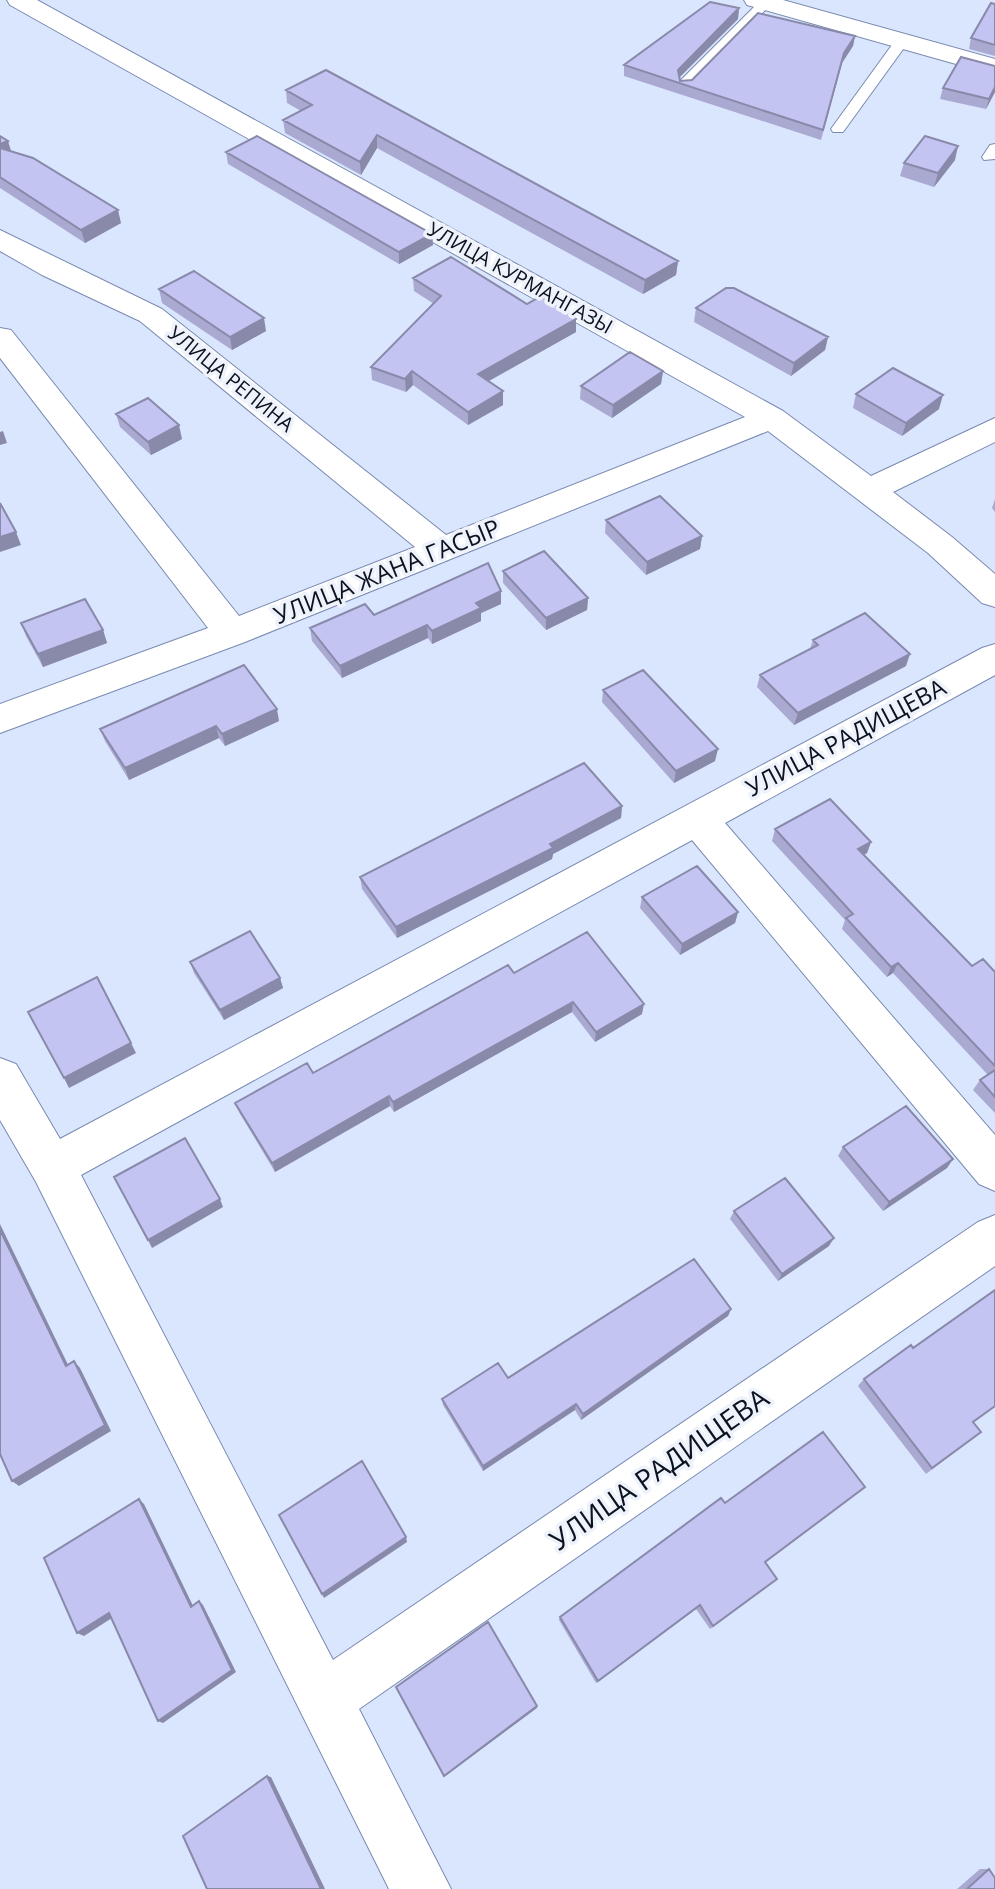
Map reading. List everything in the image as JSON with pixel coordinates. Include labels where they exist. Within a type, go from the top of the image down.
[{"type":"street","name":"УЛИЦА КУРМАНГАЗЫ","points":[[19,0],[772,418],[940,545],[995,594]]},
{"type":"street","points":[[761,1],[995,67]]},
{"type":"street","name":"УЛИЦА РЕПИНА","points":[[0,239],[52,269],[151,315],[442,550]]},
{"type":"street","points":[[0,337],[232,633]]},
{"type":"street","name":"УЛИЦА ЖАНА ГАСЫР","points":[[0,719],[232,633],[772,418]]},
{"type":"street","points":[[870,490],[995,429]]},
{"type":"street","name":"УЛИЦА РАДИЩЕВА","points":[[52,1167],[995,658]]},
{"type":"street","points":[[698,819],[995,1169]]},
{"type":"street","points":[[0,1078],[52,1167],[421,1889]]},
{"type":"street","name":"УЛИЦА РАДИЩЕВА","points":[[323,1700],[995,1238]]},
{"type":"lane","points":[[684,85],[761,1]]},
{"type":"lane","points":[[838,129],[902,41]]},
{"type":"building","points":[[710,2],[739,8],[678,70],[680,81],[692,80],[758,13],[855,36],[844,53],[823,130],[624,65]]},
{"type":"building","points":[[991,3],[995,4],[995,45],[971,38]]},
{"type":"building","points":[[961,57],[995,66],[995,87],[989,99],[943,88]]},
{"type":"building","points":[[326,70],[678,261],[645,280],[377,135],[360,162],[283,120],[312,105],[286,90]]},
{"type":"building","points":[[257,136],[432,234],[399,252],[226,152]]},
{"type":"building","points":[[925,136],[958,146],[938,173],[904,163]]},
{"type":"building","points":[[0,148],[33,158],[118,210],[81,230],[0,177]]},
{"type":"building","points":[[451,257],[527,304],[541,296],[576,319],[478,374],[503,391],[468,412],[412,371],[405,379],[371,367],[441,296],[413,278]]},
{"type":"building","points":[[194,271],[264,318],[230,337],[159,289]]},
{"type":"building","points":[[726,288],[734,288],[828,337],[794,363],[696,308]]},
{"type":"building","points":[[630,352],[663,371],[613,405],[581,386]]},
{"type":"building","points":[[893,368],[943,395],[906,423],[856,394]]},
{"type":"building","points":[[148,398],[179,425],[148,442],[116,414]]},
{"type":"building","points":[[660,496],[702,536],[647,562],[606,520]]},
{"type":"building","points":[[0,503],[16,532],[0,537]]},
{"type":"building","points":[[544,551],[588,598],[546,618],[503,571]]},
{"type":"building","points":[[488,563],[501,591],[476,603],[481,608],[432,631],[427,625],[340,666],[310,628],[365,604],[374,615]]},
{"type":"building","points":[[85,599],[103,630],[38,654],[21,623]]},
{"type":"building","points":[[865,613],[910,654],[798,713],[760,675],[818,645],[813,640]]},
{"type":"building","points":[[244,665],[277,709],[222,734],[216,726],[125,768],[100,729]]},
{"type":"building","points":[[643,670],[718,749],[676,771],[603,690]]},
{"type":"building","points":[[584,763],[622,806],[550,844],[553,848],[396,927],[360,877]]},
{"type":"building","points":[[830,799],[871,842],[858,849],[972,966],[983,959],[995,972],[995,1066],[898,963],[891,967],[846,918],[853,914],[775,829]]},
{"type":"building","points":[[697,866],[738,912],[682,944],[642,897]]},
{"type":"building","points":[[250,931],[280,978],[220,1010],[190,962]]},
{"type":"building","points":[[587,932],[644,1004],[596,1032],[573,1002],[393,1102],[389,1096],[272,1163],[235,1103],[307,1063],[313,1073],[508,965],[514,973]]},
{"type":"building","points":[[97,977],[131,1043],[64,1078],[28,1012]]},
{"type":"building","points":[[995,1070],[995,1097],[980,1080]]},
{"type":"building","points":[[906,1106],[953,1159],[889,1202],[843,1147]]},
{"type":"building","points":[[185,1138],[220,1199],[148,1240],[114,1177]]},
{"type":"building","points":[[785,1178],[834,1238],[782,1274],[734,1211]]},
{"type":"building","points":[[0,1230],[66,1366],[74,1361],[105,1425],[12,1481],[0,1454]]},
{"type":"building","points":[[694,1259],[731,1309],[583,1414],[576,1404],[483,1466],[442,1399],[498,1363],[508,1378]]},
{"type":"building","points":[[995,1290],[995,1406],[973,1422],[981,1432],[932,1468],[864,1379]]},
{"type":"building","points":[[823,1432],[865,1487],[765,1562],[777,1579],[713,1626],[700,1605],[598,1681],[560,1617],[721,1498],[725,1503]]},
{"type":"building","points":[[362,1461],[406,1537],[322,1594],[279,1515]]},
{"type":"building","points":[[139,1499],[191,1607],[199,1601],[232,1670],[158,1721],[109,1613],[77,1633],[44,1558]]},
{"type":"building","points":[[488,1622],[537,1706],[444,1776],[396,1687]]},
{"type":"building","points":[[267,1776],[321,1889],[207,1889],[183,1836]]},
{"type":"building","points":[[989,1869],[995,1878],[995,1889],[967,1889]]}]
